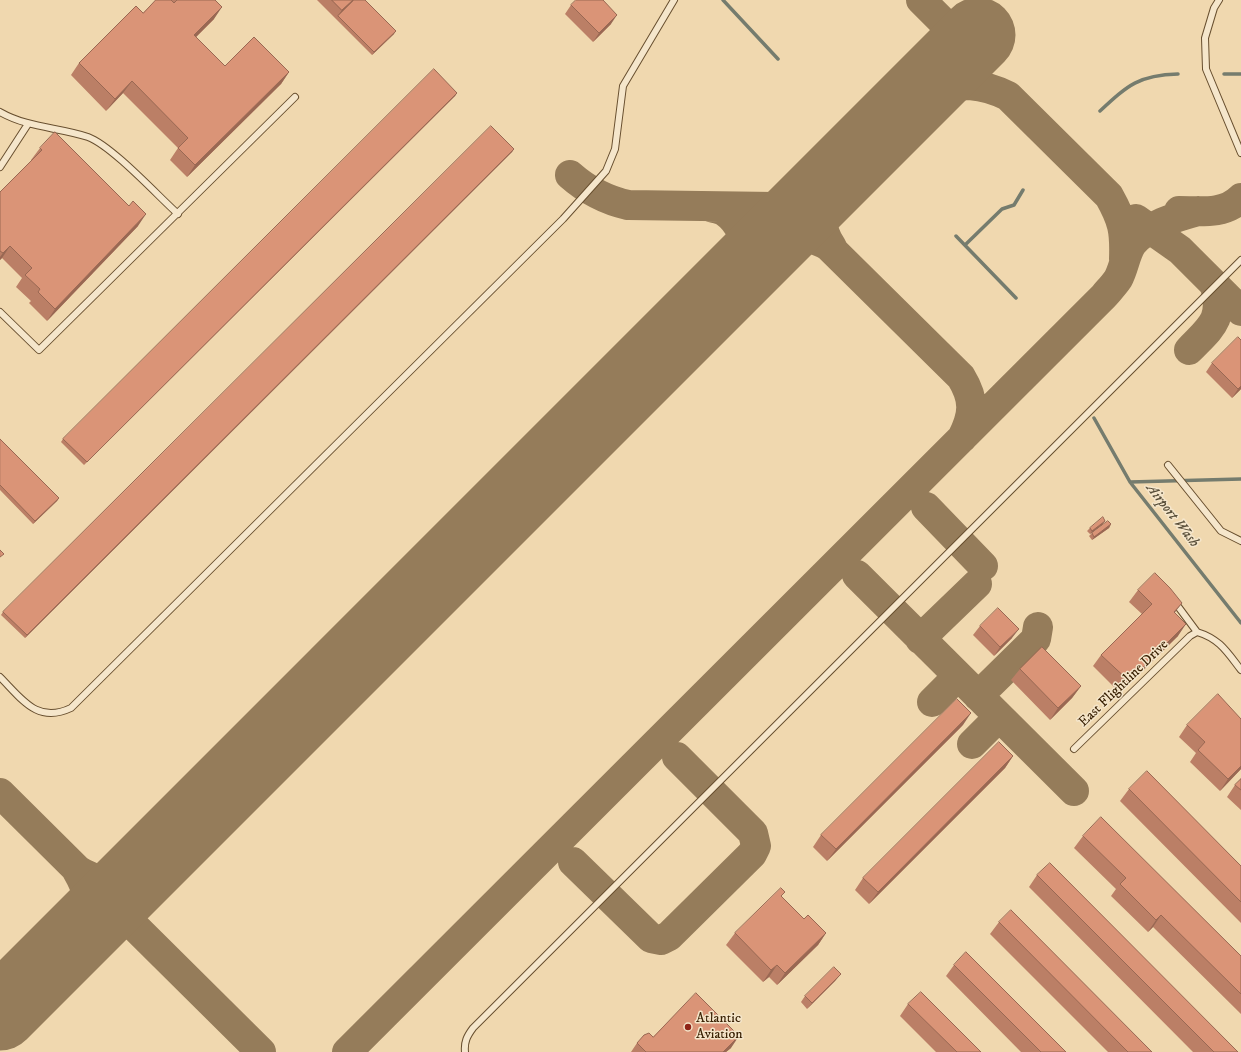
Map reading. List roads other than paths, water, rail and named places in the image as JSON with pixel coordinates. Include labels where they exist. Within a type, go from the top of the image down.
[{"type":"lane","points":[[0,677],[32,709],[41,713],[52,714],[71,708],[563,219],[606,171],[615,149],[623,86],[674,0]]},
{"type":"lane","points":[[1219,0],[1214,8],[1205,38],[1206,69],[1241,153]]},
{"type":"lane","points":[[0,312],[39,350],[295,97]]},
{"type":"lane","points":[[0,112],[28,124],[74,133],[99,142],[178,214]]},
{"type":"lane","points":[[0,167],[28,124]]},
{"type":"lane","points":[[465,1052],[467,1035],[473,1028],[1241,260]]},
{"type":"lane","points":[[1168,466],[1221,531],[1241,541]]},
{"type":"lane","points":[[1169,594],[1197,632],[1214,638],[1221,644],[1241,670]]},
{"type":"lane","name":"East Flightline Drive","points":[[1074,749],[1190,636],[1197,632]]},
{"type":"waterway","points":[[723,0],[778,59]]},
{"type":"waterway","points":[[1100,111],[1119,94],[1135,83],[1153,77],[1178,74]]},
{"type":"waterway","points":[[1224,74],[1241,74]]},
{"type":"waterway","points":[[965,245],[1002,209],[1014,205],[1023,190]]},
{"type":"waterway","points":[[956,236],[1016,298]]},
{"type":"waterway","name":"Airport Wash","points":[[1094,418],[1130,482],[1241,623]]},
{"type":"waterway","points":[[1130,482],[1241,479]]},
{"type":"place","name":"Atlantic Aviation","points":[[688,1027]]}]
